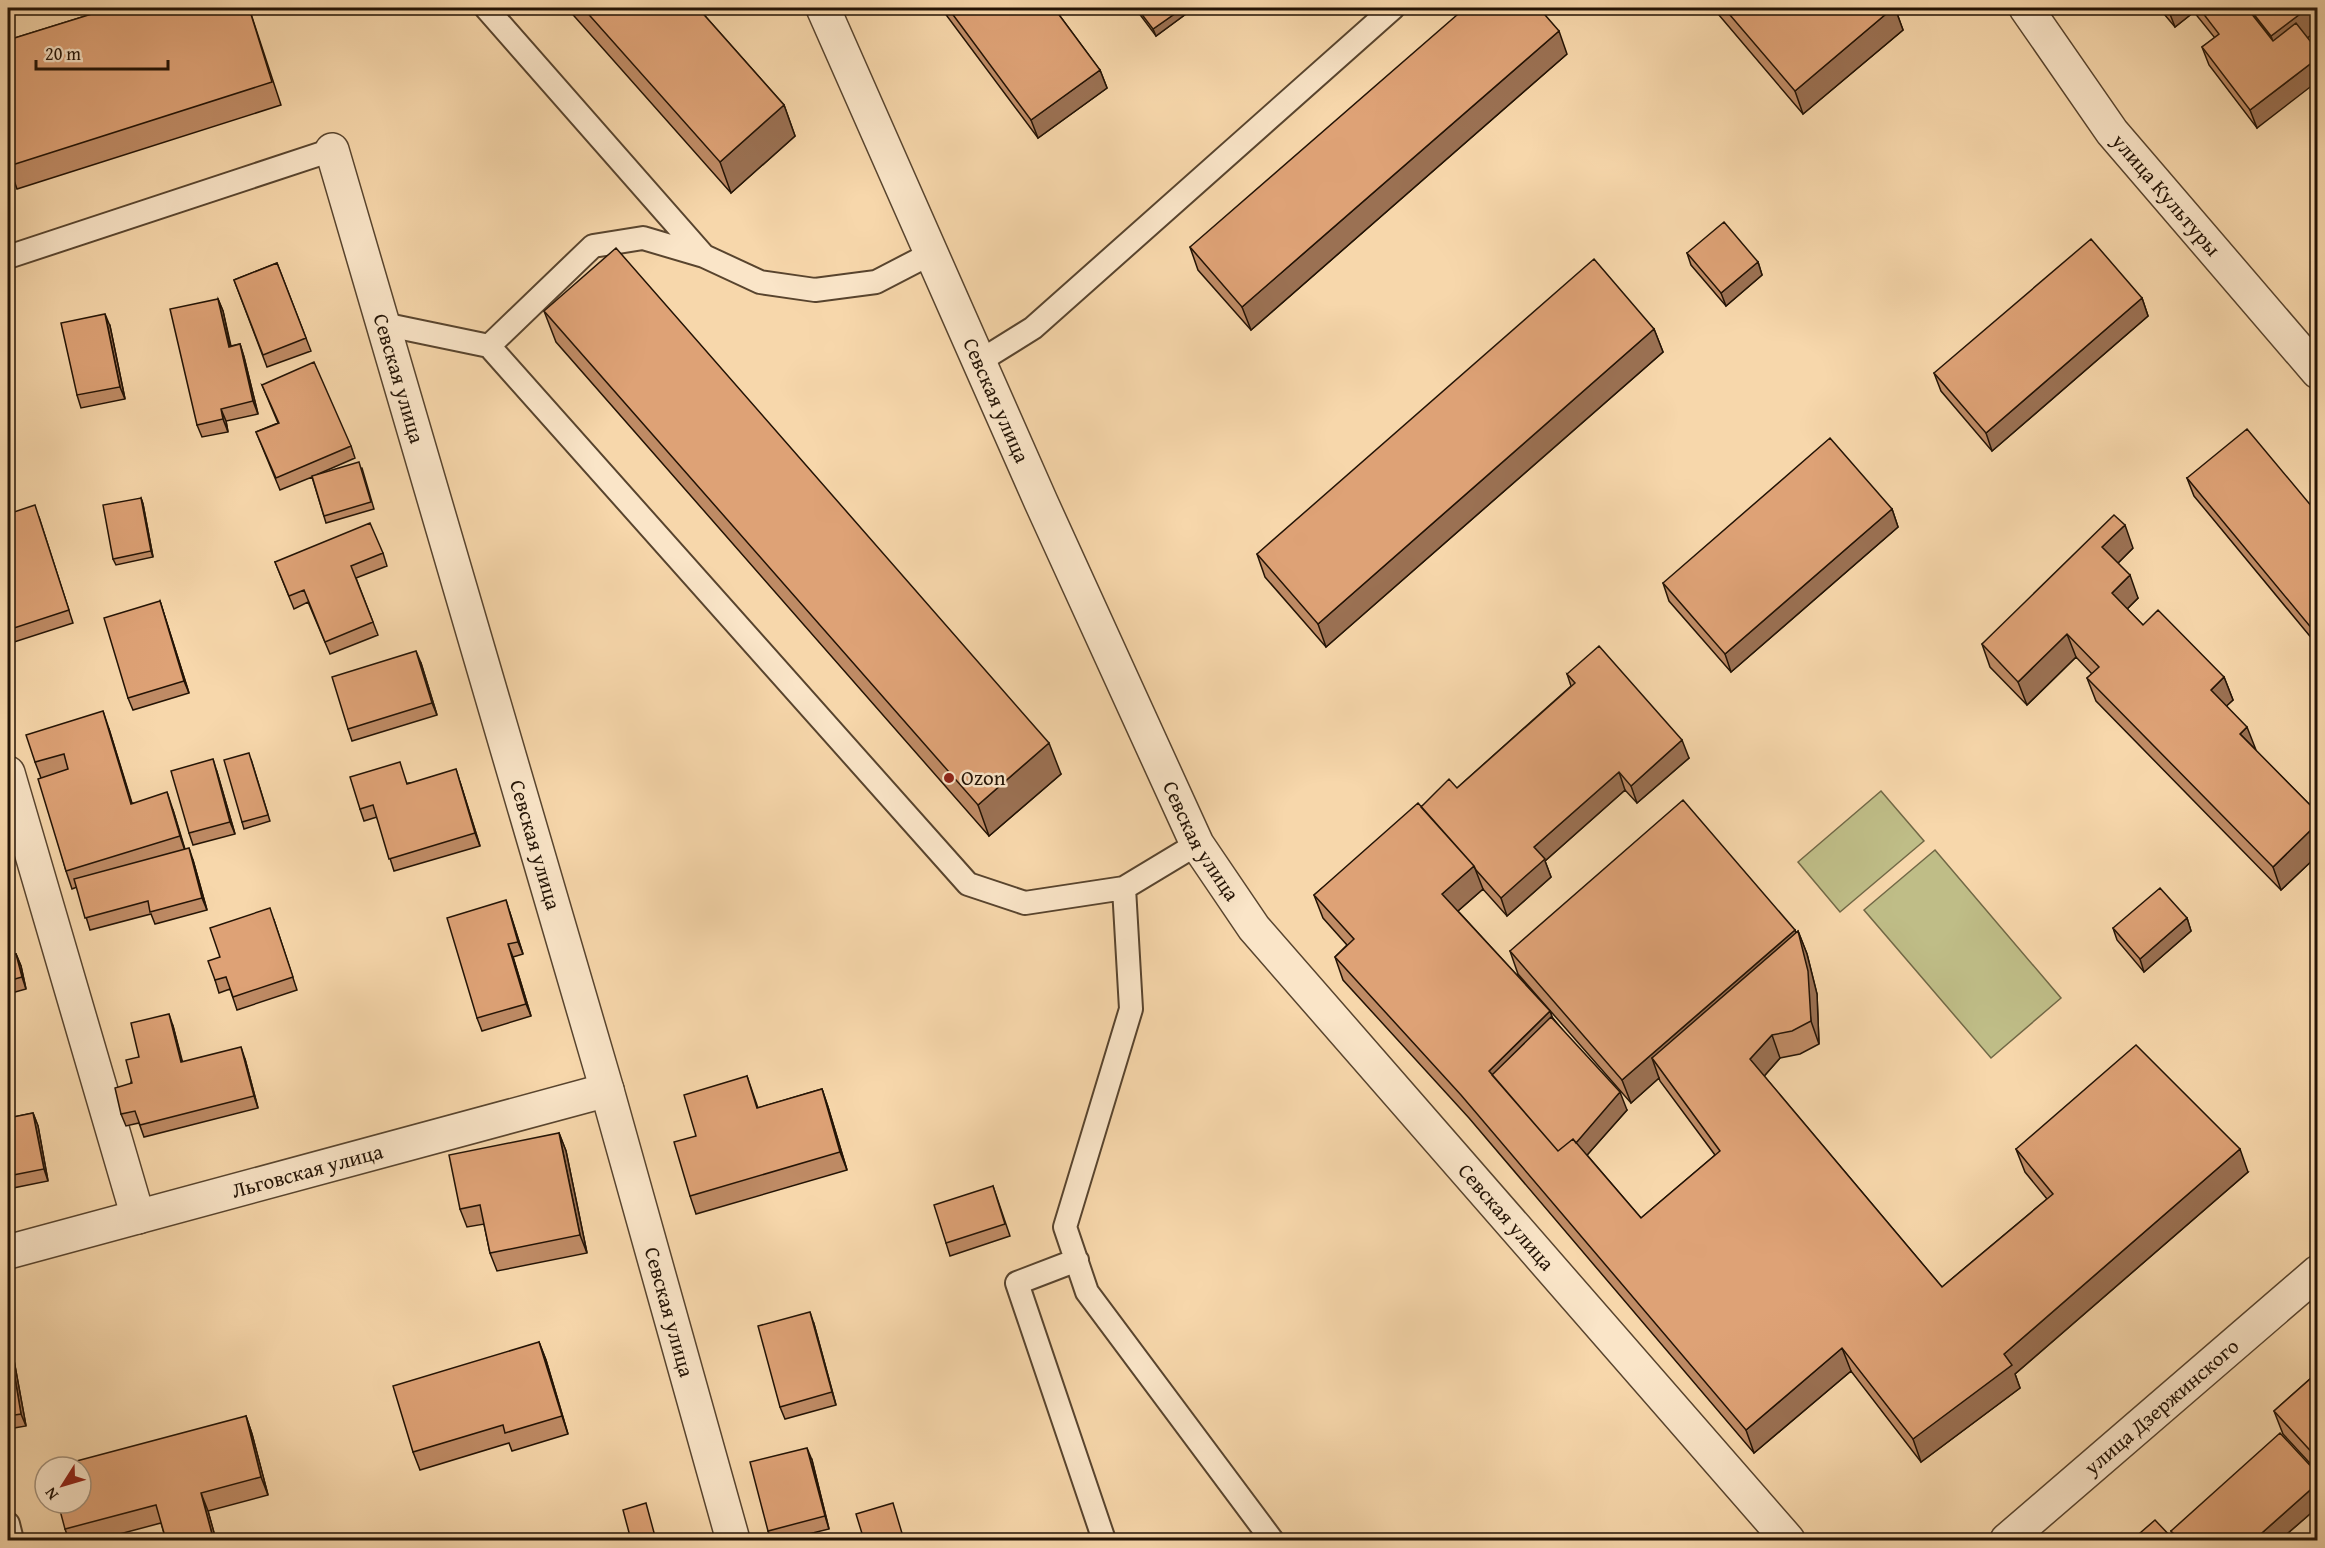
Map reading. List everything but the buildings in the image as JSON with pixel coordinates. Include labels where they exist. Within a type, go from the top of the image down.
[{"type":"street","name":"Севская улица","points":[[824,8],[1046,512],[1197,844],[1254,928],[1788,1540]]},
{"type":"street","name":"улица Культуры","points":[[2026,8],[2112,132],[2318,372]]},
{"type":"street","name":"Севская улица","points":[[332,150],[607,1090],[733,1540]]},
{"type":"street","points":[[8,773],[138,1217]]},
{"type":"street","name":"Льговская улица","points":[[8,1252],[607,1090]]},
{"type":"street","name":"улица Дзержинского","points":[[2007,1540],[2318,1272]]},
{"type":"lane","points":[[486,8],[704,256]]},
{"type":"lane","points":[[980,361],[1033,328],[1393,8]]},
{"type":"lane","points":[[8,257],[332,150]]},
{"type":"lane","points":[[489,346],[593,246],[643,238],[704,256],[760,282],[815,290],[876,282],[932,253]]},
{"type":"lane","points":[[383,324],[489,346],[968,884],[1024,903],[1124,888],[1197,844]]},
{"type":"lane","points":[[1124,888],[1131,1009],[1065,1227],[1087,1292],[1272,1540]]},
{"type":"lane","points":[[1077,1260],[1017,1283],[1104,1540]]},
{"type":"lane","points":[[8,1524],[12,1540]]},
{"type":"shaded area","points":[[1881,791],[1924,841],[1840,912],[1798,862]]},
{"type":"shaded area","points":[[1935,850],[2061,998],[1991,1058],[1864,910]]},
{"type":"place","name":"Ozon","points":[[949,778]]}]
